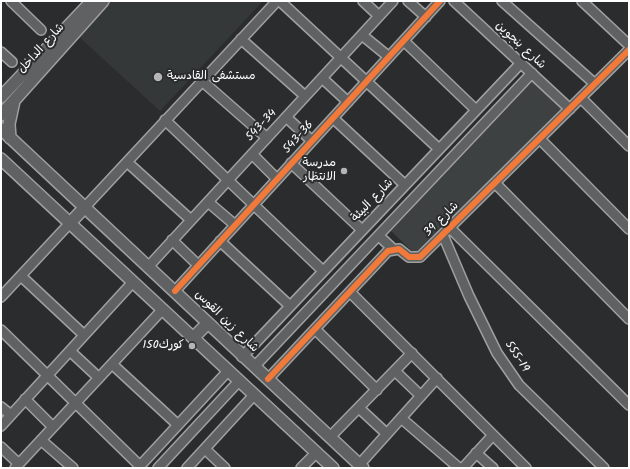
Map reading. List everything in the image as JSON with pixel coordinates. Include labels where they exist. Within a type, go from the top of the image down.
[{"type":"main road","name":"شارع الداخل","points":[[1,115],[6,95],[92,1]]},
{"type":"main road","name":"شارع الداخل","points":[[6,95],[103,1]]},
{"type":"main road","points":[[6,95],[10,138]]},
{"type":"main road","name":"شارع زين القوس","points":[[1,129],[148,266],[254,368],[361,466]]},
{"type":"main road","points":[[1,159],[333,468]]},
{"type":"main road","points":[[70,223],[85,207]]},
{"type":"main road","points":[[193,338],[208,323]]},
{"type":"street","points":[[11,1],[41,30]]},
{"type":"street","points":[[85,207],[276,1]]},
{"type":"street","points":[[280,1],[440,149]]},
{"type":"street","points":[[363,1],[379,16]]},
{"type":"street","name":"543-34","points":[[148,266],[393,1]]},
{"type":"street","points":[[408,1],[426,17]]},
{"type":"street","name":"543-36","points":[[174,291],[440,1]]},
{"type":"street","name":"شارع بنجوين","points":[[454,1],[570,109]]},
{"type":"street","name":"شارع بنجوين","points":[[502,1],[595,84]]},
{"type":"street","points":[[582,1],[629,45]]},
{"type":"street","points":[[362,35],[389,57]]},
{"type":"street","points":[[241,39],[305,96]]},
{"type":"street","points":[[404,41],[476,110]]},
{"type":"street","points":[[1,52],[12,62]]},
{"type":"street","name":"شارع 39","points":[[393,249],[398,249],[409,257],[420,258],[595,84],[627,55]]},
{"type":"street","name":"شارع البيئة","points":[[242,356],[521,63]]},
{"type":"street","points":[[254,368],[532,73]]},
{"type":"street","points":[[322,78],[348,102]]},
{"type":"street","points":[[202,81],[267,138]]},
{"type":"street","points":[[581,98],[629,146]]},
{"type":"street","points":[[286,117],[312,141]]},
{"type":"street","points":[[333,118],[405,185]]},
{"type":"street","points":[[165,120],[323,271]]},
{"type":"street","points":[[540,139],[629,229]]},
{"type":"street","points":[[252,154],[277,179]]},
{"type":"street","points":[[127,162],[191,220]]},
{"type":"street","points":[[291,163],[362,230]]},
{"type":"street","points":[[495,183],[629,319]]},
{"type":"street","points":[[208,202],[234,225]]},
{"type":"street","points":[[1,297],[70,223]]},
{"type":"street","points":[[446,232],[629,405]]},
{"type":"street","name":"555-19","points":[[446,232],[469,296],[497,353],[519,385],[604,468]]},
{"type":"street","points":[[268,380],[388,251],[393,249],[379,236]]},
{"type":"street","points":[[172,240],[198,265]]},
{"type":"street","points":[[220,241],[290,306]]},
{"type":"street","points":[[21,276],[84,335]]},
{"type":"street","points":[[1,426],[133,282]]},
{"type":"street","points":[[350,292],[493,435],[520,466]]},
{"type":"street","points":[[1,447],[17,466],[163,309]]},
{"type":"street","points":[[315,329],[376,390]]},
{"type":"street","points":[[1,330],[139,467],[228,371]]},
{"type":"street","points":[[70,350],[98,378]]},
{"type":"street","points":[[330,437],[412,353]]},
{"type":"street","points":[[112,364],[178,425]]},
{"type":"street","points":[[395,371],[421,396]]},
{"type":"street","points":[[361,466],[387,434],[437,378]]},
{"type":"street","points":[[158,468],[239,381]]},
{"type":"street","points":[[187,468],[254,395]]},
{"type":"street","points":[[26,399],[53,427]]},
{"type":"street","points":[[1,407],[11,415]]},
{"type":"street","points":[[359,408],[387,434]]},
{"type":"street","points":[[401,418],[458,468]]},
{"type":"street","points":[[463,468],[493,435]]},
{"type":"street","points":[[41,440],[73,468]]},
{"type":"street","points":[[205,448],[225,468]]},
{"type":"street","points":[[301,468],[317,452]]},
{"type":"street","points":[[476,453],[493,468]]},
{"type":"shaded area","name":"مستشفى القادسية","points":[[108,1],[263,1],[160,111],[77,35]]},
{"type":"shaded area","points":[[533,80],[564,108],[421,252],[414,253],[391,231]]},
{"type":"cycle path","points":[[175,291],[440,1]]},
{"type":"cycle path","points":[[268,379],[388,251],[399,249],[409,257],[420,257],[629,50]]},
{"type":"place","name":"مستشفى القادسية","points":[[158,77]]},
{"type":"place","name":"مدرسة الانتظار","points":[[344,171]]},
{"type":"place","name":"كورك150","points":[[192,346]]}]
